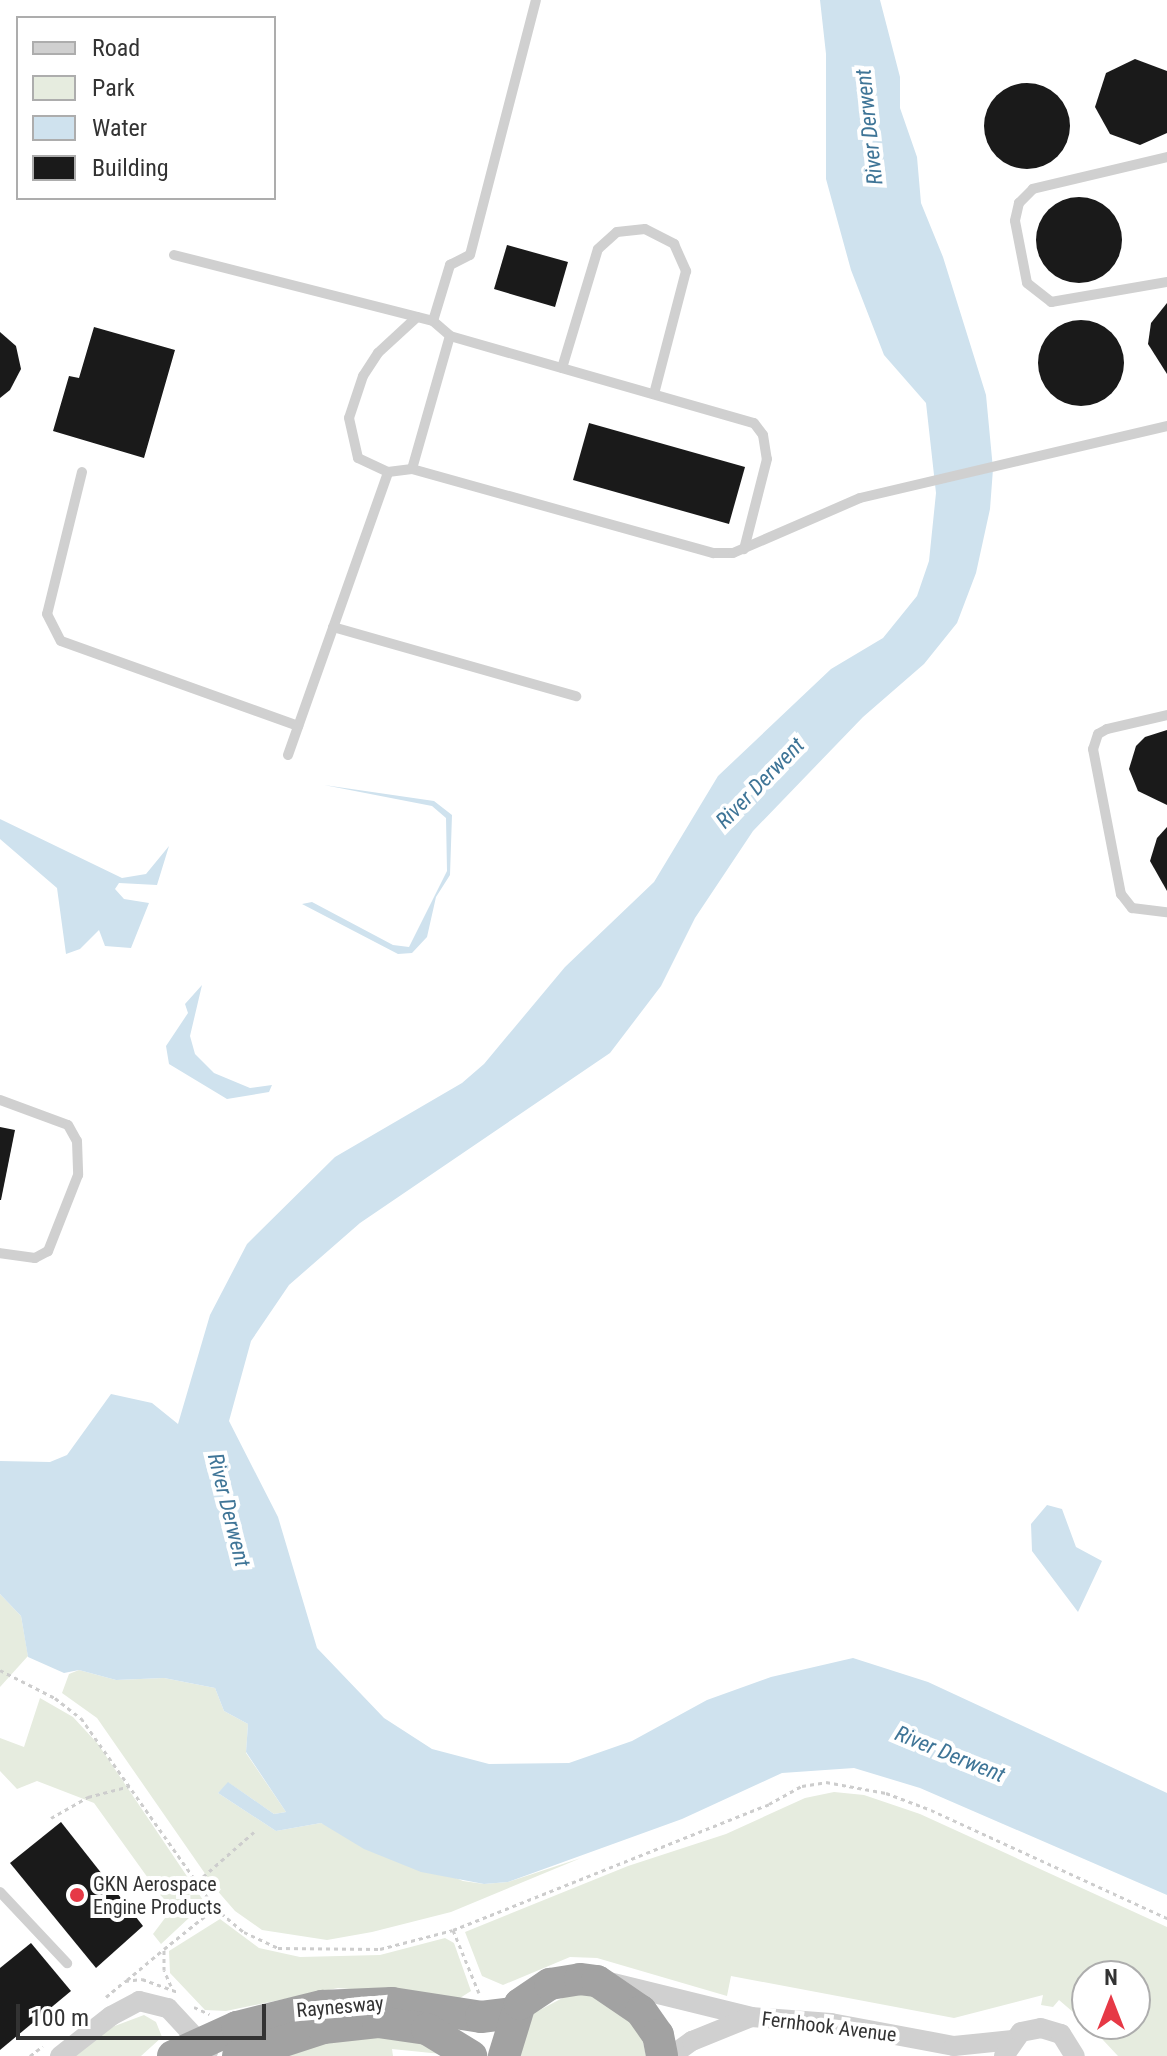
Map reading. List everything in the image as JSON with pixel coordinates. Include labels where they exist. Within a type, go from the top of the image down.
[{"type":"highway","points":[[504,2056],[514,2013],[550,1984],[597,1981],[651,2022],[662,2056]]},
{"type":"highway","name":"Raynesway","points":[[187,2048],[280,2013],[322,2006],[392,2003],[481,2017],[514,2013]]},
{"type":"highway","name":"Raynesway","points":[[238,2056],[323,2028],[412,2024],[438,2033],[471,2056]]},
{"type":"street","name":"Fernhook Avenue","points":[[597,1981],[751,2017],[831,2023],[963,2051],[1009,2048],[1032,2028],[1053,2029],[1076,2055]]},
{"type":"street","points":[[60,2056],[111,2016],[139,2001],[168,2008],[187,2048],[207,2051],[291,2024],[323,2028]]},
{"type":"street","name":"Fernhook Avenue","points":[[671,2056],[692,2041],[751,2017]]},
{"type":"lane","points":[[433,321],[450,265],[470,255],[536,0]]},
{"type":"lane","points":[[1167,157],[1033,189],[1019,203],[1015,221],[1027,283],[1051,302],[1167,282]]},
{"type":"lane","points":[[562,368],[598,249],[617,232],[645,229],[674,244],[686,271],[683,297],[654,394]]},
{"type":"lane","points":[[174,255],[433,321],[450,336],[743,419],[763,435],[767,459],[744,549]]},
{"type":"lane","points":[[417,317],[370,365],[349,418],[358,458],[388,472],[412,469],[713,553],[744,549],[860,498],[1167,426]]},
{"type":"lane","points":[[412,469],[450,336]]},
{"type":"lane","points":[[82,472],[47,614],[61,641],[298,726]]},
{"type":"lane","points":[[288,755],[388,472]]},
{"type":"lane","points":[[333,627],[576,696]]},
{"type":"lane","points":[[1167,715],[1107,729],[1098,734],[1093,749],[1121,894],[1132,908],[1167,912]]},
{"type":"lane","points":[[0,1100],[68,1125],[77,1141],[78,1175],[48,1251],[35,1258],[0,1253]]},
{"type":"lane","points":[[0,1892],[67,1963]]},
{"type":"path","points":[[0,1670],[69,1707],[130,1786],[215,1908],[261,1941],[295,1950],[380,1949],[453,1930],[769,1804],[802,1786],[826,1782],[886,1793],[931,1810],[1167,1918]]},
{"type":"path","points":[[51,1818],[88,1797],[130,1786]]},
{"type":"path","points":[[197,1882],[254,1832]]},
{"type":"path","points":[[125,1981],[215,1908]]},
{"type":"path","points":[[453,1930],[481,1998]]},
{"type":"path","points":[[164,1949],[164,1970],[171,1986]]},
{"type":"green space","points":[[0,1594],[21,1616],[28,1656],[0,1687]]},
{"type":"green space","points":[[79,1670],[116,1680],[164,1678],[215,1688],[224,1711],[248,1724],[246,1753],[286,1812],[274,1814],[229,1783],[218,1793],[276,1831],[321,1823],[463,1881],[484,1884],[508,1882],[581,1858],[451,1912],[372,1932],[327,1940],[262,1930],[235,1911],[215,1888],[97,1718],[62,1693],[69,1674]]},
{"type":"green space","points":[[40,1698],[73,1717],[98,1744],[205,1903],[161,1944],[153,1934],[171,1910],[94,1803],[37,1781],[17,1789],[0,1771],[0,1738],[24,1747]]},
{"type":"green space","points":[[834,1792],[864,1795],[920,1814],[1167,1927],[1167,2056],[1118,2056],[1103,2040],[1151,2040],[1151,1960],[1071,1960],[1071,2010],[1059,2000],[1053,2007],[1041,2005],[1043,1995],[954,2018],[731,1976],[727,1996],[597,1958],[570,1957],[503,1985],[482,1976],[465,1932],[628,1866],[726,1834],[805,1798]]},
{"type":"green space","points":[[220,1919],[259,1948],[300,1957],[380,1955],[445,1938],[454,1943],[471,1991],[460,1998],[338,1988],[226,2011],[205,2010],[170,1973],[169,1951]]},
{"type":"green space","points":[[572,1993],[606,1998],[641,2033],[646,2056],[515,2056],[534,2013]]},
{"type":"green space","points":[[144,2015],[156,2022],[162,2037],[141,2056],[73,2056],[112,2027]]},
{"type":"green space","points":[[383,2031],[461,2056],[392,2049],[393,2056],[263,2056]]},
{"type":"water","name":"River Derwent","points":[[820,0],[880,0],[900,77],[900,108],[917,157],[921,203],[943,257],[986,395],[993,469],[990,509],[976,573],[957,623],[924,664],[863,717],[753,831],[695,918],[661,986],[610,1053],[360,1223],[289,1285],[251,1341],[229,1421],[278,1517],[317,1648],[384,1718],[432,1749],[489,1764],[569,1763],[632,1741],[707,1700],[771,1677],[853,1658],[928,1682],[1167,1793],[1167,1895],[920,1788],[854,1768],[782,1773],[682,1819],[508,1882],[484,1884],[421,1872],[364,1849],[321,1823],[276,1831],[218,1793],[228,1782],[274,1814],[286,1812],[246,1752],[248,1724],[224,1711],[215,1688],[164,1678],[116,1680],[79,1670],[64,1673],[28,1657],[21,1616],[0,1594],[0,1461],[50,1462],[67,1455],[111,1394],[152,1403],[178,1424],[210,1315],[247,1244],[335,1157],[462,1083],[484,1064],[565,967],[654,882],[718,776],[831,669],[883,638],[917,596],[929,561],[936,493],[926,403],[884,355],[851,270],[826,179],[826,54]]},
{"type":"water","points":[[324,785],[434,801],[452,815],[450,875],[436,897],[427,937],[412,953],[398,954],[302,904],[312,902],[393,945],[409,947],[447,871],[446,818],[432,806]]},
{"type":"water","points":[[0,819],[122,878],[146,874],[169,846],[157,885],[119,883],[115,889],[124,899],[149,903],[131,948],[105,946],[99,930],[80,949],[66,954],[57,888],[0,839]]},
{"type":"water","points":[[202,985],[190,1036],[195,1054],[214,1073],[250,1088],[272,1085],[269,1092],[227,1099],[169,1064],[166,1046],[188,1013],[185,1004]]},
{"type":"water","points":[[1047,1505],[1062,1509],[1076,1547],[1102,1561],[1078,1612],[1032,1551],[1031,1524]]},
{"type":"building","points":[[1135,59],[1167,71],[1167,133],[1140,145],[1110,134],[1095,107],[1106,73]]},
{"type":"building","points":[[1027,83],[1051,90],[1063,102],[1070,126],[1063,150],[1051,162],[1027,169],[1003,162],[991,150],[984,126],[991,102],[1003,90]]},
{"type":"building","points":[[1079,197],[1103,204],[1115,216],[1122,240],[1115,264],[1103,276],[1079,283],[1055,276],[1043,264],[1036,240],[1043,216],[1055,204]]},
{"type":"building","points":[[507,245],[568,262],[555,307],[494,289]]},
{"type":"building","points":[[1167,303],[1167,374],[1148,344],[1151,323]]},
{"type":"building","points":[[1081,320],[1105,327],[1117,339],[1124,363],[1117,387],[1105,399],[1081,406],[1057,399],[1045,387],[1038,363],[1045,339],[1057,327]]},
{"type":"building","points":[[94,327],[175,350],[144,458],[53,431],[69,376],[79,378]]},
{"type":"building","points":[[0,332],[16,346],[21,369],[10,390],[0,398]]},
{"type":"building","points":[[589,423],[745,467],[729,524],[573,480]]},
{"type":"building","points":[[1167,730],[1167,805],[1138,791],[1129,769],[1136,746],[1145,737]]},
{"type":"building","points":[[1167,827],[1167,891],[1150,861],[1157,838]]},
{"type":"building","points":[[0,1127],[15,1130],[1,1200],[0,1200]]},
{"type":"building","name":"GKN Aerospace Engine Products","points":[[61,1822],[143,1926],[96,1968],[10,1863]]},
{"type":"building","points":[[31,1943],[71,1991],[0,2050],[0,1968]]},
{"type":"place","name":"GKN Aerospace Engine Products","points":[[77,1895]]}]
